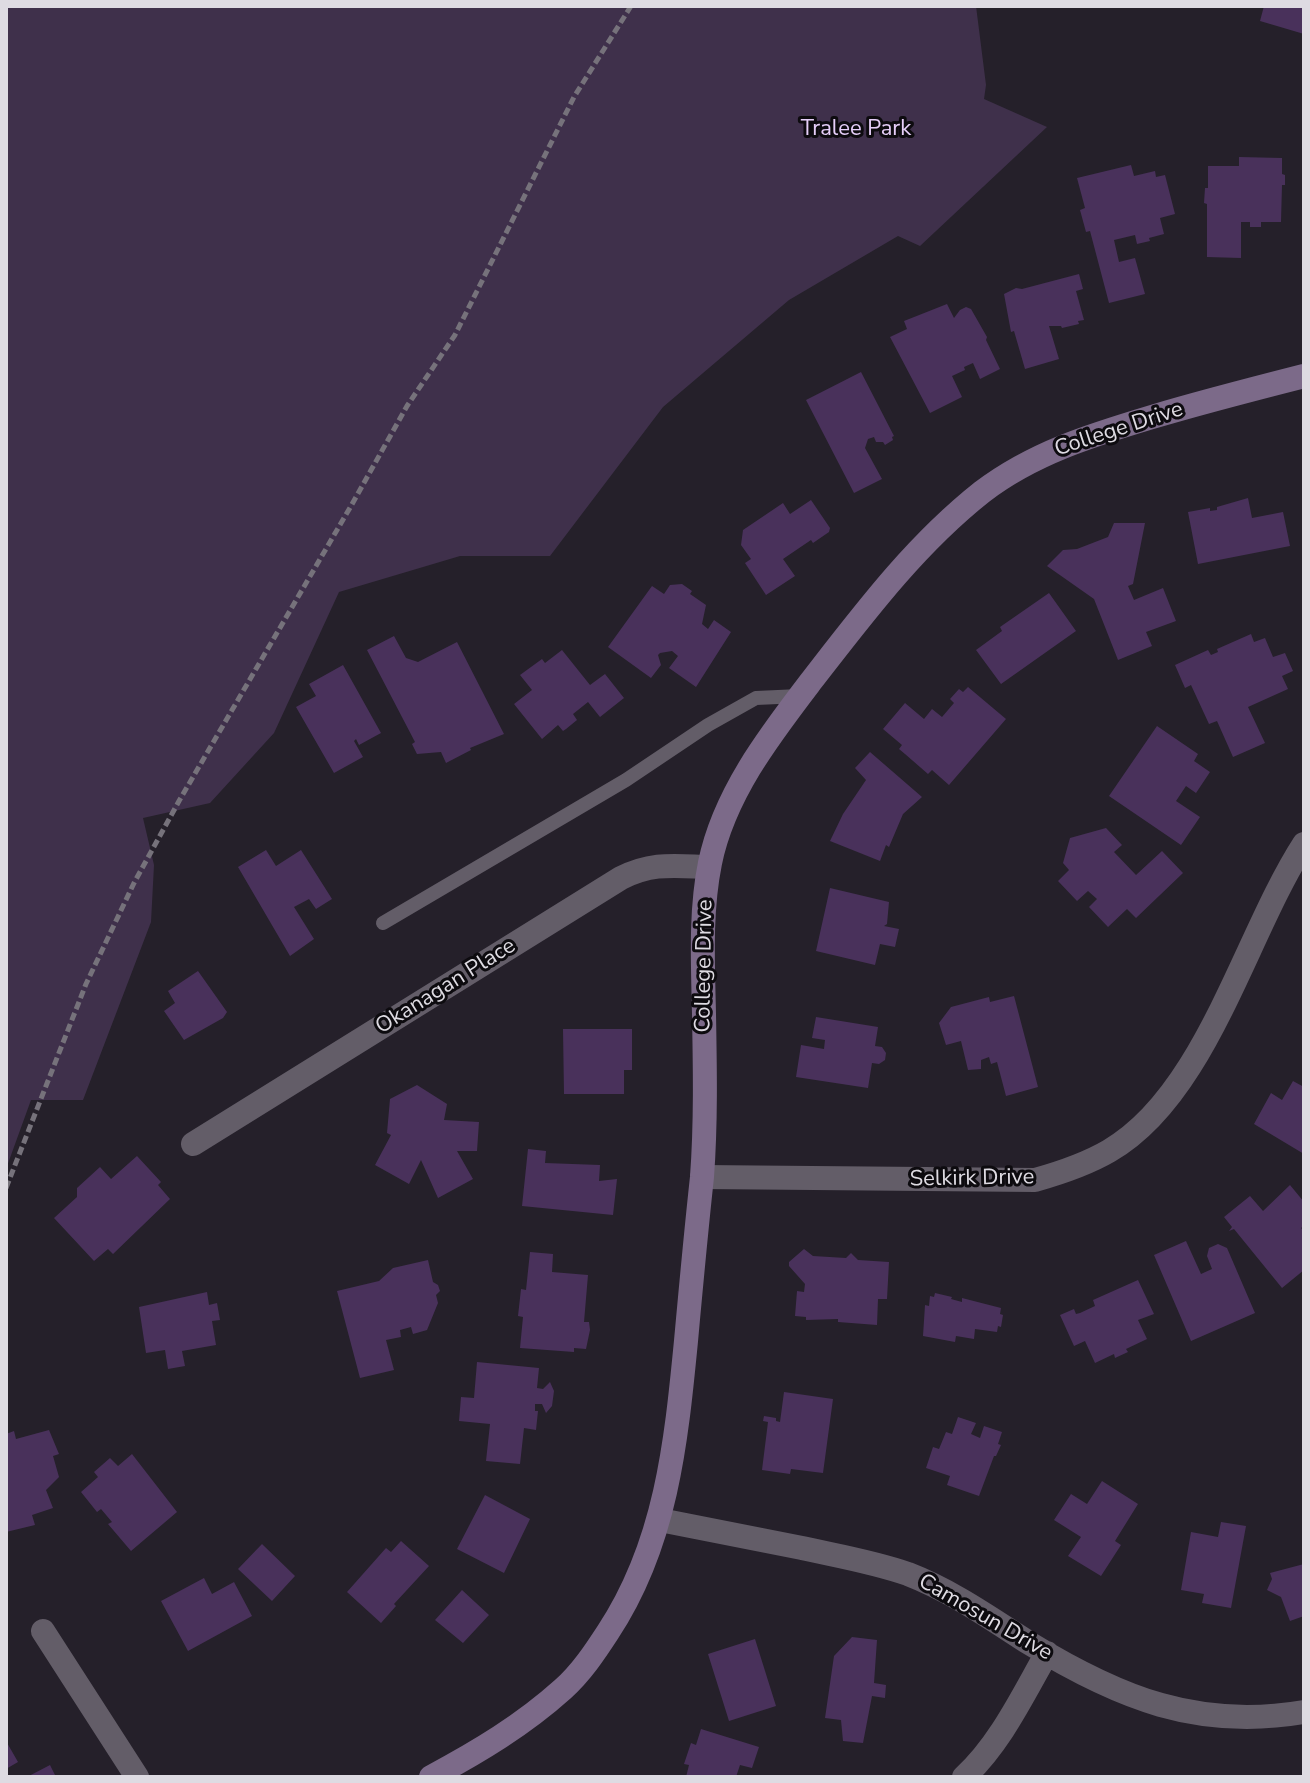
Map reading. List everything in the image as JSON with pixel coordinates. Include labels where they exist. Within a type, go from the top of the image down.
[{"type":"street","name":"College Drive","points":[[431,1777],[517,1726],[578,1673],[620,1614],[660,1520],[677,1431],[702,1177],[704,936],[709,867],[738,788],[800,696],[876,598],[929,539],[984,491],[1016,470],[1074,441],[1304,376]]},
{"type":"street","name":"Selkirk Drive","points":[[702,1177],[1035,1180],[1070,1170],[1110,1150],[1139,1127],[1167,1097],[1192,1061],[1304,844]]},
{"type":"street","name":"Okanagan Place","points":[[193,1144],[621,878],[641,868],[659,865],[709,867]]},
{"type":"street","name":"Camosun Drive","points":[[660,1520],[825,1553],[909,1575],[965,1601],[1047,1653],[1119,1690],[1177,1710],[1203,1716],[1246,1719],[1304,1712]]},
{"type":"street","points":[[43,1631],[137,1777]]},
{"type":"street","points":[[964,1777],[987,1752],[1047,1653]]},
{"type":"lane","points":[[383,923],[626,780],[708,725],[756,698],[800,696]]},
{"type":"path","points":[[6,1188],[86,984],[134,883],[374,461],[455,335],[574,97],[631,6]]},
{"type":"green space","name":"Tralee Park","points":[[6,6],[976,6],[986,85],[984,99],[1047,127],[920,246],[898,236],[789,300],[663,407],[550,556],[460,556],[339,592],[274,733],[210,803],[143,818],[154,865],[151,922],[83,1100],[31,1100],[6,1169]]},
{"type":"building","points":[[1264,6],[1304,6],[1304,34],[1260,21]]},
{"type":"building","points":[[1239,157],[1282,158],[1285,185],[1282,185],[1281,222],[1261,222],[1261,227],[1250,227],[1250,222],[1241,222],[1241,258],[1207,257],[1207,204],[1204,203],[1208,166],[1239,166]]},
{"type":"building","points":[[1131,165],[1134,176],[1155,171],[1156,177],[1165,175],[1175,214],[1160,218],[1164,234],[1149,238],[1150,241],[1137,244],[1135,235],[1114,240],[1119,262],[1135,258],[1145,294],[1109,303],[1090,231],[1086,232],[1080,210],[1085,208],[1077,178]]},
{"type":"building","points":[[1079,274],[1083,289],[1076,291],[1084,320],[1062,328],[1049,326],[1059,359],[1025,369],[1014,331],[1011,332],[1004,294],[1016,288]]},
{"type":"building","points":[[947,304],[954,318],[960,310],[966,307],[971,309],[1000,369],[980,379],[973,363],[964,367],[965,370],[952,376],[962,397],[930,413],[890,337],[907,329],[904,321]]},
{"type":"building","points":[[861,372],[894,436],[885,445],[876,442],[874,437],[868,439],[865,448],[882,479],[854,493],[806,400]]},
{"type":"building","points":[[1248,498],[1252,518],[1283,512],[1290,546],[1198,564],[1188,512],[1210,508],[1210,511],[1217,510],[1217,507]]},
{"type":"building","points":[[811,500],[830,528],[829,532],[783,559],[795,576],[766,595],[745,563],[751,559],[741,545],[743,530],[783,503],[790,514]]},
{"type":"building","points":[[1114,523],[1145,523],[1133,584],[1128,586],[1134,600],[1163,588],[1176,621],[1146,632],[1152,646],[1118,660],[1094,599],[1047,566],[1063,550],[1077,549],[1108,537]]},
{"type":"building","points":[[682,584],[706,605],[702,624],[708,629],[714,620],[731,632],[696,687],[669,668],[678,656],[672,651],[658,655],[661,665],[651,678],[608,647],[652,586],[664,594],[670,585]]},
{"type":"building","points":[[1049,593],[1076,631],[1001,684],[976,650],[1002,631],[1000,627]]},
{"type":"building","points":[[1251,634],[1254,642],[1265,638],[1273,657],[1285,653],[1293,671],[1282,676],[1288,689],[1248,707],[1265,743],[1233,757],[1217,721],[1209,724],[1191,685],[1185,688],[1175,665],[1208,650],[1211,655],[1218,652],[1217,649]]},
{"type":"building","points":[[394,636],[406,658],[418,662],[457,642],[504,734],[470,748],[446,763],[441,752],[417,754],[412,744],[415,742],[367,650]]},
{"type":"building","points":[[562,650],[590,685],[605,674],[624,698],[600,717],[588,702],[573,714],[577,720],[566,729],[563,731],[558,725],[542,739],[514,704],[532,690],[520,675],[542,659],[545,663]]},
{"type":"building","points":[[343,665],[381,733],[359,745],[356,739],[354,741],[363,757],[334,773],[296,707],[316,696],[309,684]]},
{"type":"building","points":[[968,687],[1006,719],[949,785],[932,770],[928,774],[899,749],[902,745],[883,729],[905,703],[924,719],[932,709],[942,717],[954,703],[950,699],[959,689],[963,692]]},
{"type":"building","points":[[1157,726],[1198,754],[1194,761],[1210,772],[1196,793],[1186,786],[1176,801],[1200,817],[1181,845],[1109,796]]},
{"type":"building","points":[[870,752],[922,797],[903,814],[880,861],[830,841],[843,814],[866,780],[855,768]]},
{"type":"building","points":[[1106,828],[1122,845],[1114,852],[1136,875],[1162,851],[1183,873],[1136,918],[1127,909],[1108,927],[1089,907],[1097,899],[1088,891],[1077,901],[1058,881],[1069,870],[1063,863],[1070,838]]},
{"type":"building","points":[[266,850],[276,866],[301,850],[332,899],[316,909],[309,899],[294,907],[314,939],[290,956],[238,867]]},
{"type":"building","points":[[830,888],[889,902],[887,924],[884,926],[899,929],[895,947],[880,944],[875,965],[816,951]]},
{"type":"building","points":[[198,971],[227,1012],[223,1018],[184,1040],[164,1011],[175,1003],[168,991]]},
{"type":"building","points":[[1014,996],[1038,1087],[1006,1096],[997,1062],[991,1064],[989,1057],[981,1060],[981,1069],[968,1070],[961,1041],[946,1045],[939,1023],[951,1007],[989,997],[990,1002]]},
{"type":"building","points":[[816,1017],[878,1027],[875,1046],[882,1047],[886,1053],[885,1060],[879,1064],[872,1063],[868,1088],[796,1077],[801,1045],[824,1049],[825,1040],[812,1038]]},
{"type":"building","points":[[563,1029],[632,1029],[632,1070],[624,1070],[624,1094],[564,1094]]},
{"type":"building","points":[[1293,1081],[1304,1087],[1304,1154],[1254,1124],[1271,1093],[1282,1100]]},
{"type":"building","points":[[417,1085],[447,1104],[444,1120],[479,1122],[477,1151],[457,1151],[473,1179],[438,1198],[421,1160],[409,1184],[375,1165],[391,1135],[387,1133],[390,1099]]},
{"type":"building","points":[[528,1149],[546,1151],[545,1163],[600,1165],[599,1181],[617,1179],[613,1215],[522,1206]]},
{"type":"building","points":[[137,1156],[161,1182],[158,1185],[170,1199],[113,1254],[108,1249],[94,1261],[54,1218],[77,1197],[77,1188],[100,1167],[111,1179]]},
{"type":"building","points":[[1290,1185],[1304,1202],[1304,1226],[1301,1228],[1304,1231],[1304,1270],[1282,1288],[1234,1229],[1229,1231],[1232,1227],[1224,1217],[1250,1196],[1263,1211]]},
{"type":"building","points":[[1186,1241],[1201,1274],[1212,1269],[1207,1256],[1209,1248],[1218,1244],[1227,1248],[1255,1313],[1191,1341],[1154,1255]]},
{"type":"building","points":[[804,1249],[813,1256],[846,1258],[851,1253],[858,1260],[889,1262],[887,1299],[878,1299],[877,1325],[838,1322],[838,1319],[806,1320],[806,1317],[795,1316],[797,1291],[804,1292],[805,1284],[789,1262]]},
{"type":"building","points":[[530,1252],[553,1254],[552,1272],[588,1275],[584,1322],[589,1322],[590,1330],[586,1349],[574,1348],[574,1352],[520,1348],[523,1317],[518,1316],[521,1289],[526,1290]]},
{"type":"building","points":[[428,1260],[433,1282],[440,1291],[436,1295],[438,1303],[427,1330],[413,1334],[411,1327],[400,1330],[401,1337],[386,1340],[394,1370],[360,1378],[337,1291],[379,1281],[393,1268]]},
{"type":"building","points":[[1138,1280],[1154,1314],[1138,1320],[1147,1339],[1115,1358],[1114,1354],[1095,1363],[1085,1341],[1074,1346],[1060,1315],[1074,1309],[1076,1314],[1080,1313],[1095,1306],[1093,1300]]},
{"type":"building","points":[[207,1292],[209,1305],[217,1303],[220,1320],[212,1321],[216,1345],[182,1351],[185,1366],[168,1369],[165,1350],[146,1353],[139,1307]]},
{"type":"building","points":[[935,1293],[962,1302],[962,1298],[1001,1308],[1001,1327],[998,1326],[997,1332],[975,1329],[974,1339],[956,1336],[955,1342],[923,1336],[925,1305],[929,1306],[930,1296],[934,1297]]},
{"type":"building","points":[[477,1362],[539,1368],[537,1388],[543,1389],[550,1382],[554,1391],[552,1406],[546,1413],[542,1404],[535,1404],[535,1411],[538,1411],[536,1430],[524,1428],[520,1464],[486,1461],[490,1424],[459,1421],[461,1397],[474,1398]]},
{"type":"building","points":[[784,1392],[833,1399],[823,1473],[791,1469],[790,1474],[762,1470],[768,1422],[763,1421],[764,1416],[780,1422]]},
{"type":"building","points":[[958,1417],[976,1423],[971,1434],[980,1438],[984,1426],[1002,1432],[998,1444],[1001,1445],[979,1496],[947,1485],[950,1476],[926,1468],[933,1447],[939,1449],[946,1432],[952,1434]]},
{"type":"building","points":[[49,1430],[59,1454],[53,1456],[59,1477],[46,1490],[53,1508],[32,1515],[35,1525],[6,1532],[6,1434],[14,1431],[16,1439]]},
{"type":"building","points":[[132,1454],[177,1512],[131,1551],[108,1524],[112,1522],[101,1509],[97,1512],[81,1492],[98,1477],[94,1472],[110,1458],[118,1466]]},
{"type":"building","points":[[1102,1481],[1138,1504],[1115,1541],[1121,1545],[1101,1576],[1068,1556],[1081,1537],[1054,1520],[1071,1494],[1087,1504]]},
{"type":"building","points":[[485,1495],[530,1519],[504,1573],[457,1549]]},
{"type":"building","points":[[1221,1522],[1246,1526],[1231,1608],[1202,1603],[1204,1594],[1181,1590],[1191,1532],[1218,1537]]},
{"type":"building","points":[[401,1541],[429,1566],[381,1623],[347,1592],[386,1548],[391,1552]]},
{"type":"building","points":[[262,1544],[295,1576],[272,1601],[238,1569]]},
{"type":"building","points":[[1304,1564],[1304,1616],[1290,1621],[1281,1597],[1267,1590],[1272,1579],[1270,1573]]},
{"type":"building","points":[[204,1578],[212,1594],[234,1582],[252,1616],[188,1651],[161,1601]]},
{"type":"building","points":[[462,1590],[489,1615],[463,1643],[435,1620]]},
{"type":"building","points":[[852,1637],[877,1640],[874,1683],[886,1685],[885,1698],[872,1696],[863,1743],[843,1741],[841,1720],[825,1718],[834,1656]]},
{"type":"building","points":[[755,1639],[776,1706],[729,1721],[708,1654]]},
{"type":"building","points":[[701,1729],[759,1747],[752,1768],[740,1765],[736,1777],[686,1777],[689,1765],[684,1764],[691,1743],[696,1745]]},
{"type":"building","points":[[6,1741],[18,1762],[6,1769]]},
{"type":"building","points":[[50,1765],[56,1777],[27,1777]]}]
